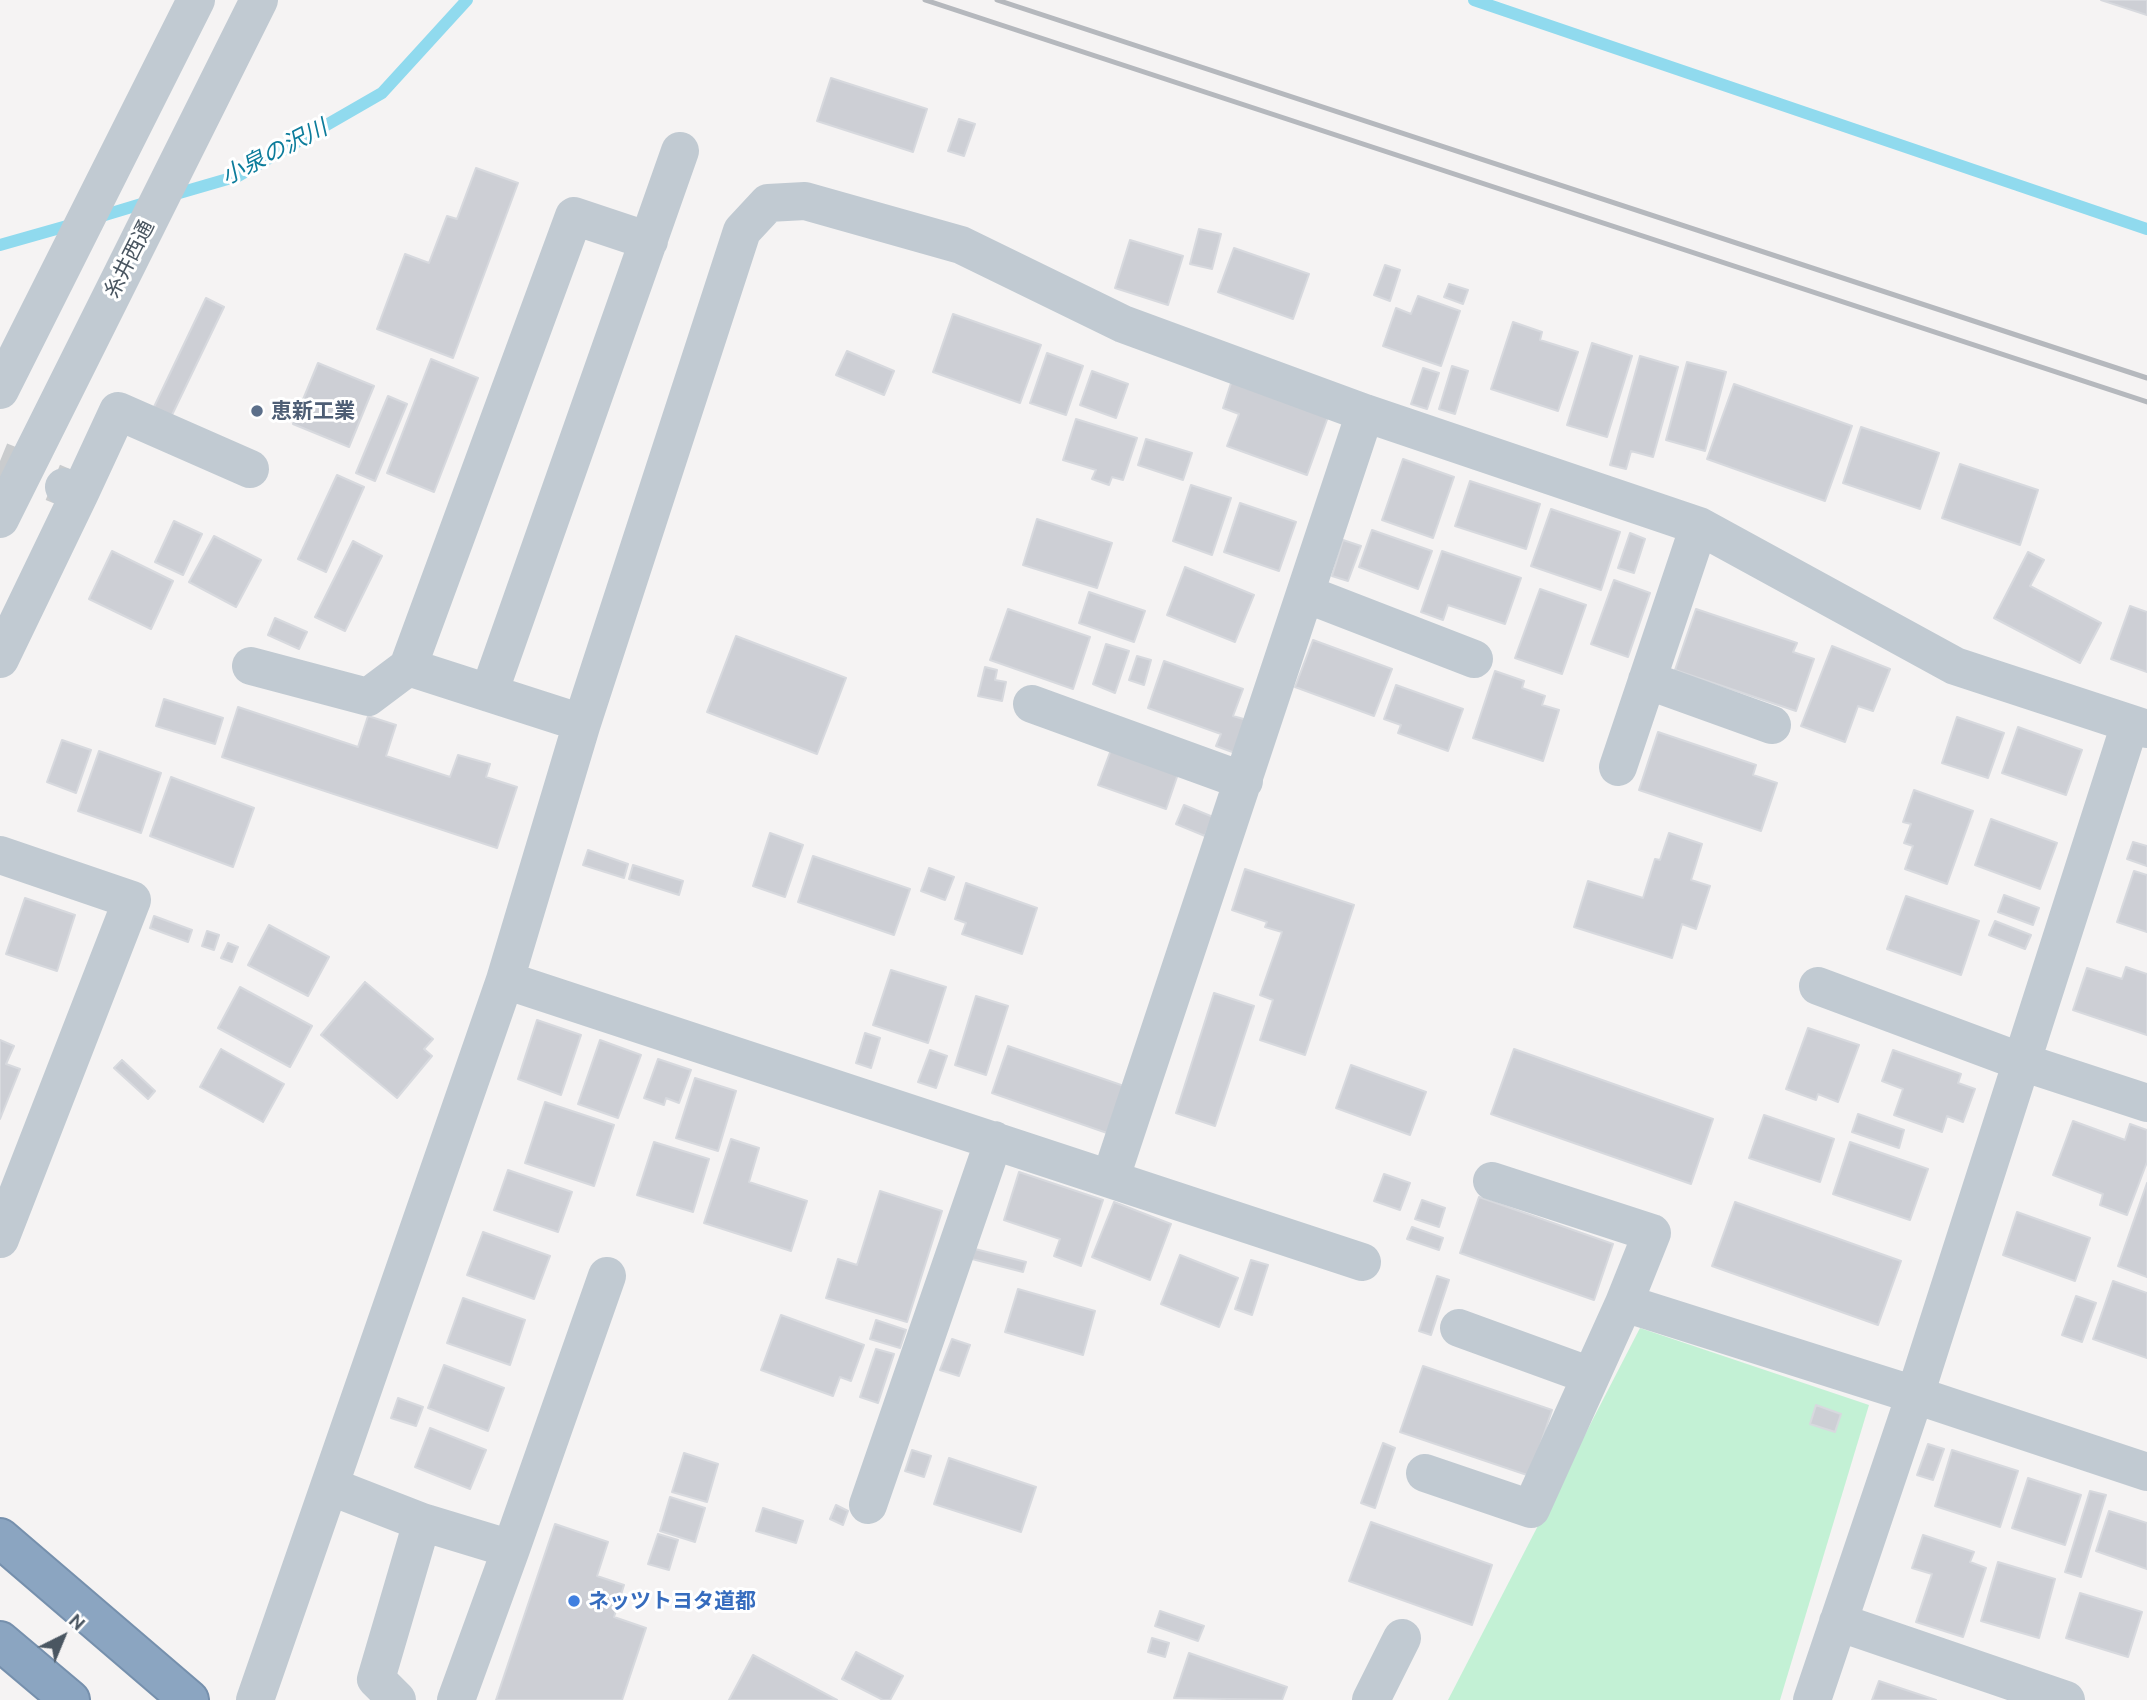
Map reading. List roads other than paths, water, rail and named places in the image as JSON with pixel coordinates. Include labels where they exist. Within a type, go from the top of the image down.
[{"type":"highway","points":[[0,1538],[190,1700]]},
{"type":"highway","points":[[0,1641],[70,1700]]},
{"type":"street","points":[[0,390],[196,0]]},
{"type":"street","name":"糸井西通","points":[[0,519],[259,0]]},
{"type":"street","points":[[489,693],[680,151]]},
{"type":"street","points":[[256,1700],[332,1487],[505,980],[582,723],[742,231],[768,203],[804,201],[961,245],[1123,324],[1365,413],[1699,526],[1955,666],[2139,726],[2022,1062],[1915,1395],[1812,1700]]},
{"type":"street","points":[[251,666],[368,697],[408,667],[574,215],[649,241]]},
{"type":"street","points":[[0,659],[72,490],[118,411],[250,469]]},
{"type":"street","points":[[1111,1177],[1365,413]]},
{"type":"street","points":[[1618,767],[1699,526]]},
{"type":"street","points":[[1306,594],[1474,659]]},
{"type":"street","points":[[408,667],[582,723]]},
{"type":"street","points":[[1647,680],[1772,725]]},
{"type":"street","points":[[1032,704],[1244,781]]},
{"type":"street","points":[[0,855],[132,900],[0,1239]]},
{"type":"street","points":[[505,980],[1111,1177],[1362,1262]]},
{"type":"street","points":[[1818,986],[2022,1062],[2147,1103]]},
{"type":"street","points":[[868,1505],[995,1140]]},
{"type":"street","points":[[1425,1473],[1531,1509],[1624,1303],[1652,1233],[1492,1181]]},
{"type":"street","points":[[456,1700],[607,1276]]},
{"type":"street","points":[[1624,1303],[2147,1472]]},
{"type":"street","points":[[1460,1328],[1591,1376]]},
{"type":"street","points":[[332,1487],[422,1522],[511,1549]]},
{"type":"street","points":[[397,1700],[376,1679],[422,1522]]},
{"type":"street","points":[[1838,1622],[2066,1700]]},
{"type":"street","points":[[1371,1700],[1402,1638]]},
{"type":"waterway","name":"小泉の沢川","points":[[169,196],[238,176],[382,93],[467,0]]},
{"type":"waterway","points":[[1474,0],[2147,229]]},
{"type":"waterway","name":"小泉の沢川","points":[[95,218],[148,202]]},
{"type":"waterway","name":"小泉の沢川","points":[[0,245],[74,224]]},
{"type":"tunnel","points":[[0,461],[64,487]]},
{"type":"railway","points":[[925,0],[2147,402]]},
{"type":"railway","points":[[997,0],[2147,378]]},
{"type":"place","name":"恵新工業","points":[[257,411]]},
{"type":"place","name":"ネッツトヨタ道都","points":[[574,1601]]}]
